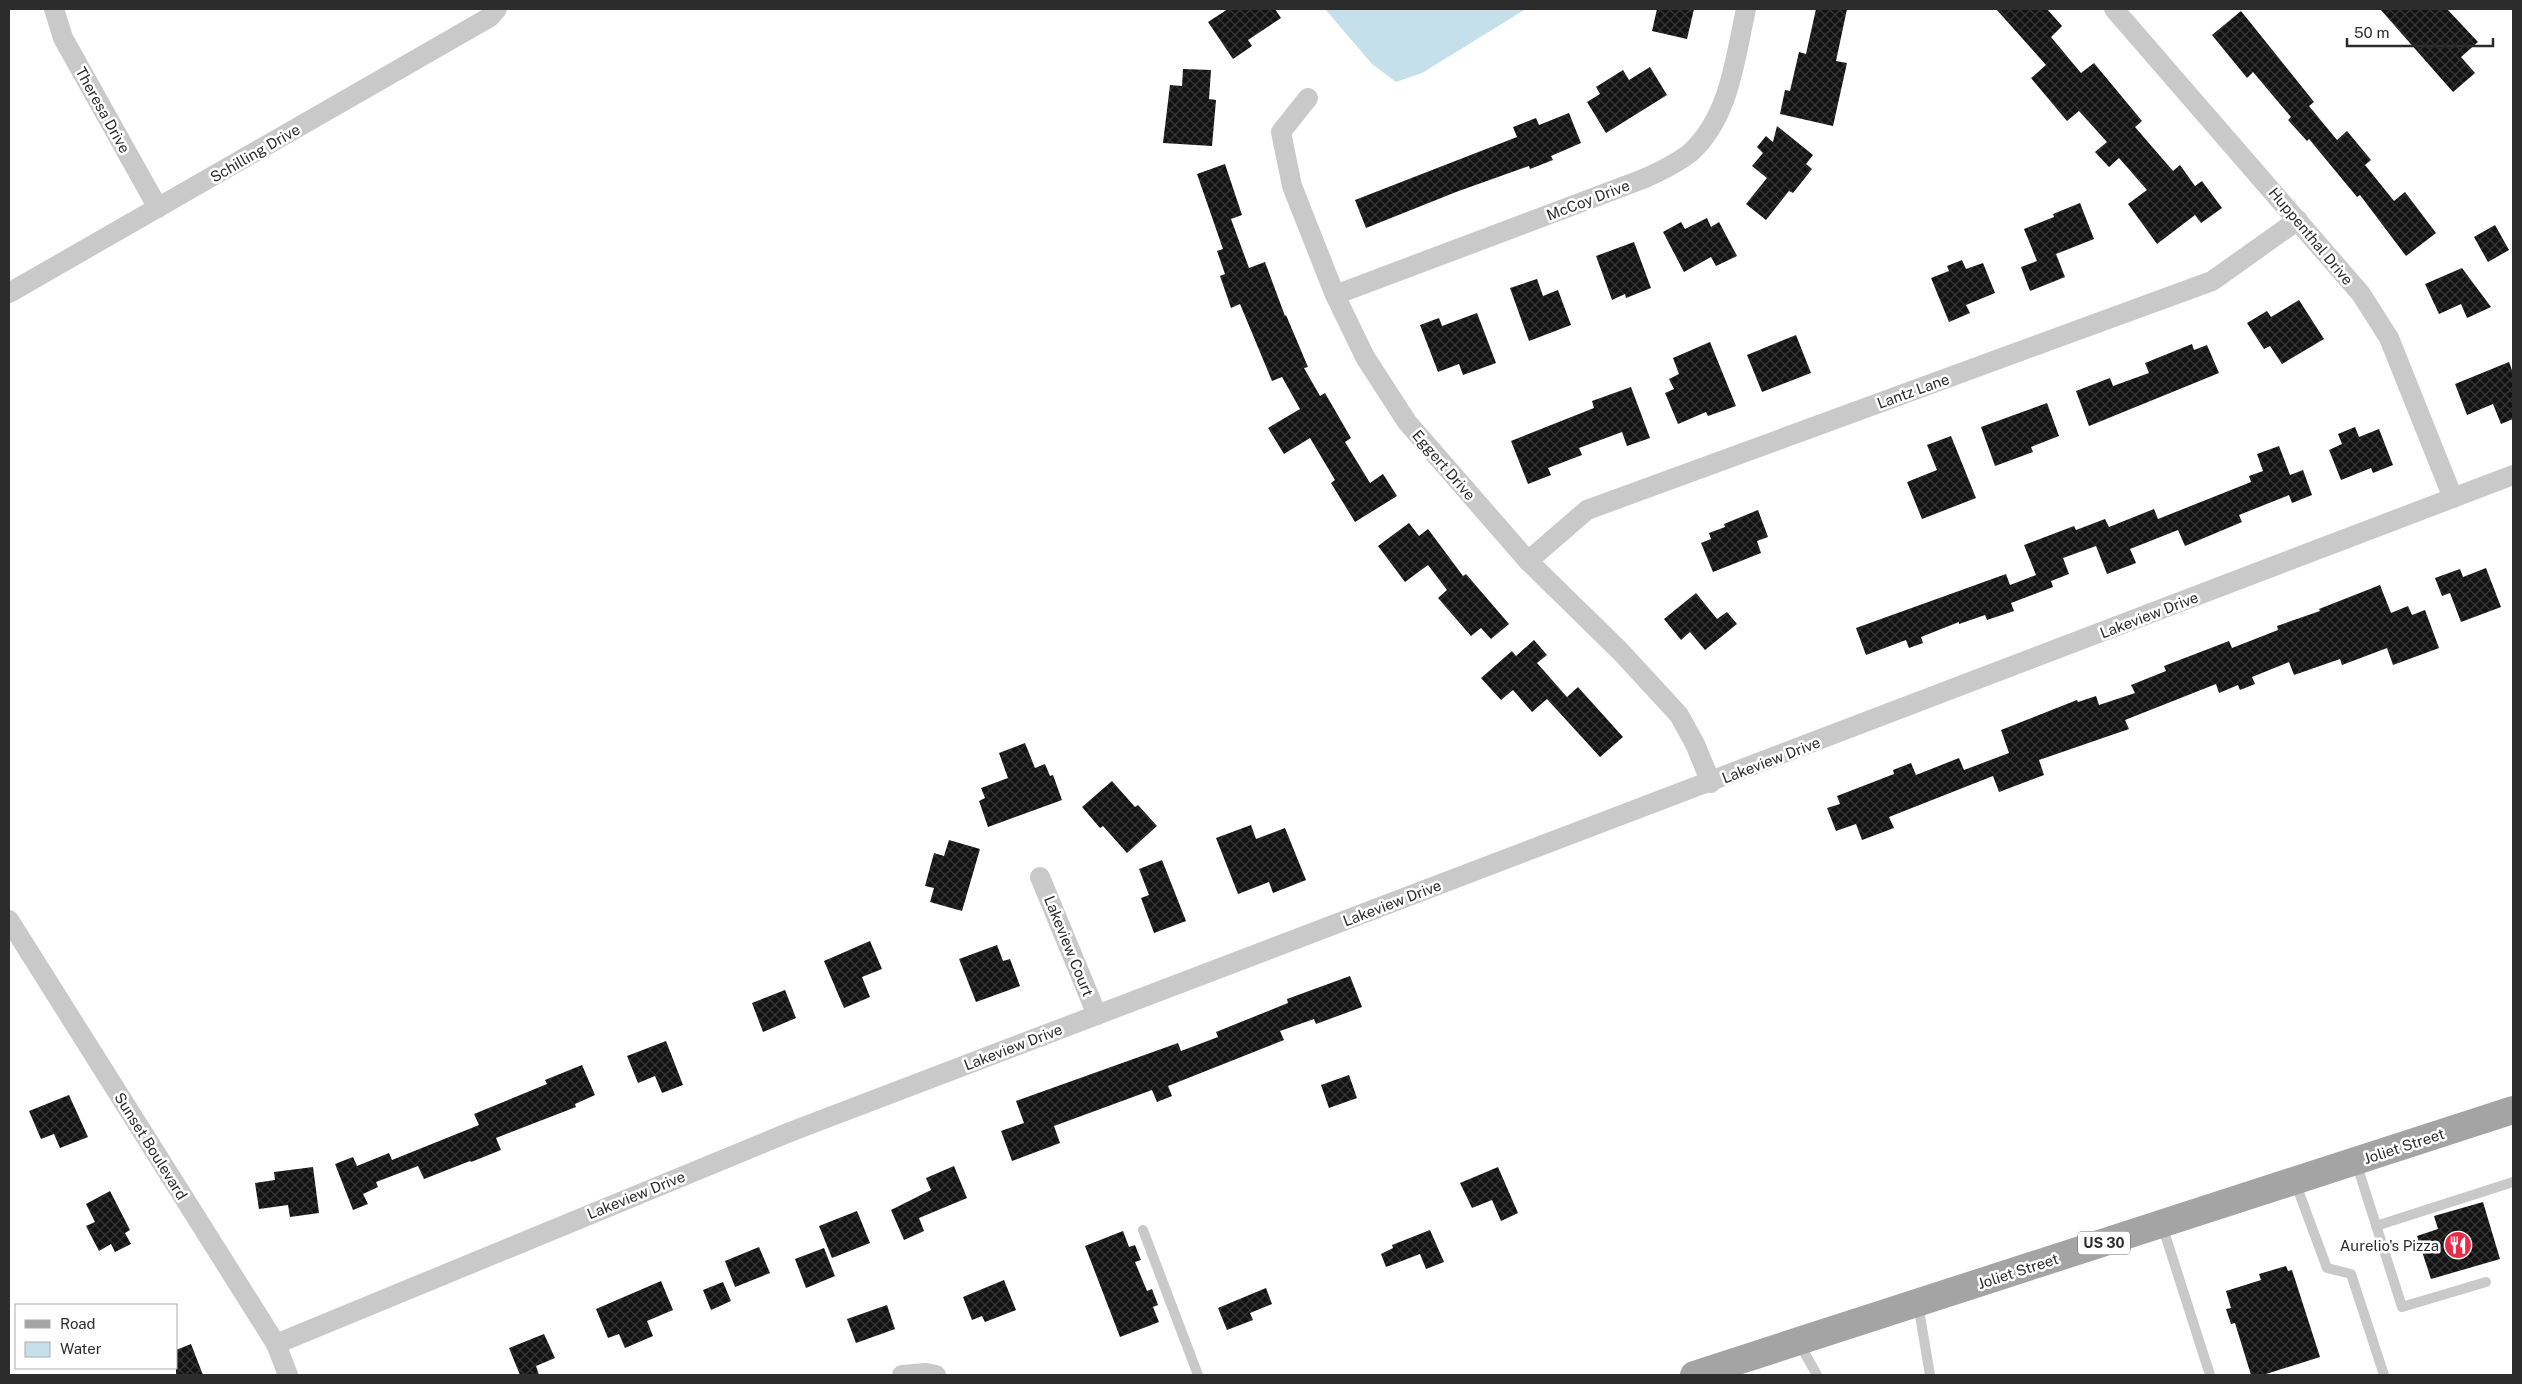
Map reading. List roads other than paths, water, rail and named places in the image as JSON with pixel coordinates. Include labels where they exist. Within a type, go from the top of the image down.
[{"type":"main road","name":"Joliet Street","points":[[1700,1374],[2513,1110]]},
{"type":"street","name":"Theresa Drive","points":[[54,9],[63,38],[158,208]]},
{"type":"street","name":"McCoy Drive","points":[[1335,295],[1668,168],[1690,152],[1707,132],[1729,88],[1746,9]]},
{"type":"street","name":"Huppenthal Drive","points":[[2114,9],[2361,294],[2389,338],[2452,498]]},
{"type":"street","name":"Schilling Drive","points":[[9,293],[158,208],[491,11]]},
{"type":"street","name":"Eggert Drive","points":[[1308,98],[1281,132],[1292,186],[1335,295],[1365,357],[1407,422],[1528,561],[1621,652],[1679,715],[1695,744],[1711,783]]},
{"type":"street","name":"Lantz Lane","points":[[1528,561],[1587,510],[2212,281],[2298,220]]},
{"type":"street","name":"Lakeview Drive","points":[[276,1344],[790,1132],[1711,783],[2513,475]]},
{"type":"street","name":"Lakeview Court","points":[[1040,877],[1097,1015]]},
{"type":"street","name":"Sunset Boulevard","points":[[9,920],[276,1344],[288,1375]]},
{"type":"street","points":[[902,1375],[926,1373],[936,1375]]},
{"type":"lane","points":[[2356,1161],[2402,1307],[2486,1282]]},
{"type":"lane","points":[[2295,1181],[2327,1268],[2351,1274],[2384,1375]]},
{"type":"lane","points":[[2376,1226],[2513,1182]]},
{"type":"lane","points":[[2162,1224],[2210,1375]]},
{"type":"lane","points":[[1142,1230],[1198,1375]]},
{"type":"lane","points":[[1918,1303],[1930,1375]]},
{"type":"lane","points":[[1798,1342],[1817,1375]]},
{"type":"water","points":[[1325,9],[1526,9],[1422,73],[1396,82],[1372,64]]},
{"type":"place","name":"Aurelio's Pizza","points":[[2458,1245]]}]
